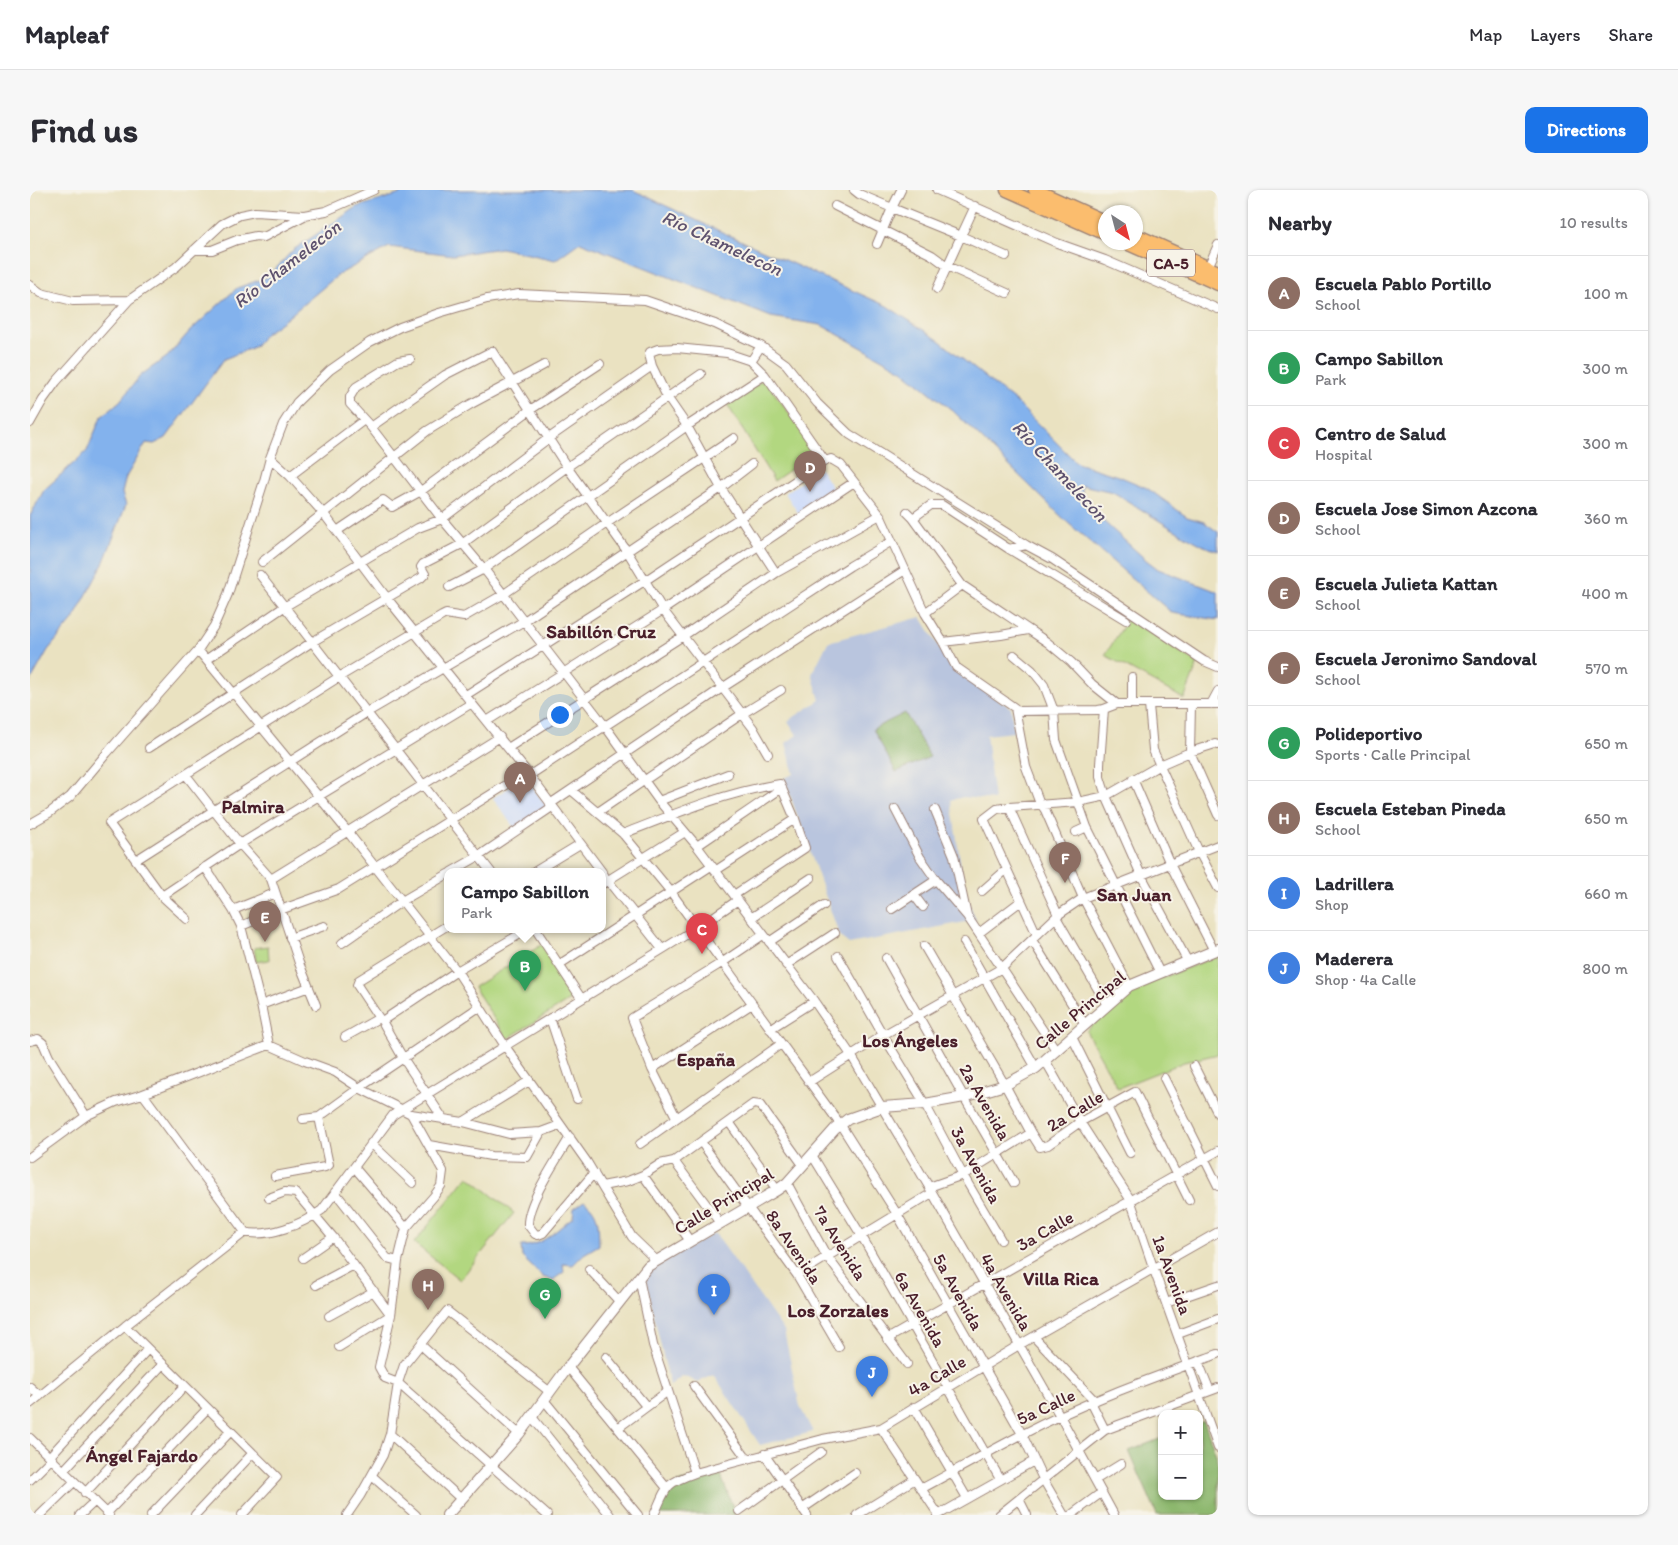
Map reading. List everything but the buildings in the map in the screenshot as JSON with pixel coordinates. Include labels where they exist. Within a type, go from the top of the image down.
[{"type":"highway","points":[[1007,190],[1098,230]]},
{"type":"highway","points":[[1035,190],[1098,218]]},
{"type":"highway","name":"CA-5","points":[[1143,238],[1213,270]]},
{"type":"highway","name":"CA-5","points":[[1142,250],[1218,284]]},
{"type":"street","points":[[30,423],[56,382],[129,300],[176,267],[222,224],[240,215],[255,212],[304,215],[326,211],[374,190]]},
{"type":"street","points":[[854,190],[1006,256]]},
{"type":"street","points":[[877,244],[901,190]]},
{"type":"street","points":[[937,190],[1056,243],[1105,260],[1218,309]]},
{"type":"street","points":[[835,206],[882,231],[932,254],[947,266],[1007,293]]},
{"type":"street","points":[[937,289],[975,206]]},
{"type":"street","points":[[194,250],[212,250],[236,240],[256,236],[264,237],[304,215]]},
{"type":"street","points":[[1213,270],[1218,245]]},
{"type":"street","points":[[30,285],[41,292],[72,301],[129,300]]},
{"type":"street","points":[[30,824],[49,813],[70,797],[198,650],[214,626],[228,594],[270,458],[283,424],[298,402],[330,370],[370,342],[400,327],[438,313],[487,299],[520,294],[645,300],[715,324],[760,346],[786,364],[817,403],[849,434],[1078,576],[1204,661],[1218,667]]},
{"type":"street","points":[[751,361],[760,346]]},
{"type":"street","points":[[776,573],[721,488],[687,426],[667,397],[652,366],[649,358],[650,352],[658,349],[677,348],[728,353],[751,361],[765,375],[825,461]]},
{"type":"street","points":[[371,427],[445,375],[492,351],[567,467],[627,551],[663,610],[753,728],[768,754]]},
{"type":"street","name":"4a Avenida","points":[[410,359],[398,361],[363,381],[352,391],[350,404],[371,427],[442,519],[504,594],[605,726],[659,801],[697,846],[814,1001],[851,1055],[882,1107],[1060,1416],[1114,1515]]},
{"type":"street","points":[[337,531],[380,502],[385,500],[392,507],[421,491],[530,410],[600,364]]},
{"type":"street","points":[[262,562],[444,419],[544,365]]},
{"type":"street","points":[[207,659],[284,607],[418,528],[442,519],[549,438],[652,366]]},
{"type":"street","points":[[149,748],[312,642],[424,576],[423,564],[462,544],[567,467],[701,374]]},
{"type":"street","points":[[449,587],[484,569],[687,426],[765,375]]},
{"type":"street","points":[[290,476],[364,420]]},
{"type":"street","points":[[187,919],[162,896],[109,823],[339,677],[446,614],[464,617],[504,594],[606,523],[734,438]]},
{"type":"street","points":[[270,458],[290,476],[324,514],[443,669],[500,737],[598,868]]},
{"type":"street","points":[[466,695],[646,580],[825,461],[831,459],[841,465],[880,515],[925,613],[956,668],[1013,705],[1017,711],[1026,767],[1039,801],[1043,804],[1083,898],[1129,986]]},
{"type":"street","points":[[136,860],[366,713],[524,620],[721,488],[752,464]]},
{"type":"street","points":[[487,721],[663,610],[854,482]]},
{"type":"street","points":[[913,518],[931,505],[942,505],[1009,550],[1126,620]]},
{"type":"street","points":[[907,512],[962,586],[1047,642],[1116,704]]},
{"type":"street","points":[[508,748],[583,698],[683,636],[776,573],[880,515]]},
{"type":"street","points":[[241,926],[280,910],[340,890],[374,867],[605,726],[850,566],[892,541]]},
{"type":"street","points":[[1009,550],[1026,545]]},
{"type":"street","points":[[458,868],[479,856],[624,753],[905,570]]},
{"type":"street","points":[[260,575],[489,868]]},
{"type":"street","points":[[925,613],[962,586]]},
{"type":"street","points":[[943,642],[1001,636],[1028,630]]},
{"type":"street","points":[[198,650],[317,797],[347,831],[457,971],[505,1046],[594,1173],[632,1237],[657,1261]]},
{"type":"street","points":[[1014,655],[1032,670],[1044,685],[1054,711],[1056,740],[1087,827],[1160,974]]},
{"type":"street","points":[[1132,677],[1132,704]]},
{"type":"street","points":[[598,812],[742,714],[781,690]]},
{"type":"street","points":[[1017,711],[1104,709],[1116,704],[1214,704],[1218,691]]},
{"type":"street","points":[[162,896],[240,844],[472,702]]},
{"type":"street","points":[[1149,705],[1153,750],[1199,852],[1218,888]]},
{"type":"street","points":[[1191,705],[1190,752],[1218,815]]},
{"type":"street","points":[[1104,709],[1100,777],[1106,796],[1142,875],[1188,962]]},
{"type":"street","points":[[271,879],[500,737]]},
{"type":"street","points":[[1085,1025],[1034,938],[1021,902],[984,819],[997,810],[1009,807],[1078,802],[1106,796],[1160,765],[1190,752],[1215,744],[1218,745]]},
{"type":"street","points":[[659,801],[728,774]]},
{"type":"street","points":[[186,775],[240,844],[271,879],[280,910],[316,1005]]},
{"type":"street","points":[[1133,779],[1170,864],[1216,950]]},
{"type":"street","points":[[30,1404],[125,1326],[245,1232],[261,1234],[274,1232],[315,1215],[322,1210],[393,1115],[696,928],[805,848],[780,784],[753,788],[672,815],[623,834]]},
{"type":"street","points":[[697,846],[782,788]]},
{"type":"street","name":"5a Avenida","points":[[571,790],[623,834],[670,892],[840,1124],[898,1214],[1022,1434],[1043,1479],[1064,1515]]},
{"type":"street","points":[[1009,807],[1057,916],[1107,1005]]},
{"type":"street","points":[[895,808],[920,857],[936,880],[967,916],[1056,1050]]},
{"type":"street","points":[[935,810],[954,856],[967,916]]},
{"type":"street","points":[[560,964],[670,892],[795,819]]},
{"type":"street","points":[[1076,832],[1087,827]]},
{"type":"street","points":[[606,881],[685,832]]},
{"type":"street","points":[[541,868],[580,844]]},
{"type":"street","points":[[809,1082],[883,1035],[1002,968],[1057,916],[1083,898],[1218,845]]},
{"type":"street","points":[[205,868],[233,910],[241,926],[269,1045]]},
{"type":"street","points":[[982,891],[1006,869]]},
{"type":"street","points":[[342,943],[402,901],[444,876]]},
{"type":"street","points":[[751,918],[811,878]]},
{"type":"street","points":[[892,910],[936,880]]},
{"type":"street","points":[[606,883],[636,915],[662,949]]},
{"type":"street","points":[[233,910],[275,893]]},
{"type":"street","points":[[914,895],[923,907]]},
{"type":"street","points":[[978,933],[1021,902]]},
{"type":"street","points":[[769,942],[824,905]]},
{"type":"street","points":[[290,938],[324,926]]},
{"type":"street","points":[[444,927],[359,980],[357,985],[444,1120]]},
{"type":"street","points":[[346,1037],[380,1019],[522,933]]},
{"type":"street","points":[[538,933],[581,998]]},
{"type":"street","points":[[786,965],[835,933]]},
{"type":"street","points":[[676,1117],[652,1069],[632,1018],[763,935]]},
{"type":"street","points":[[964,942],[1036,1068]]},
{"type":"street","points":[[924,946],[954,995],[1031,1133]]},
{"type":"street","name":"Calle Principal","points":[[447,1515],[519,1434],[568,1367],[648,1266],[787,1183],[840,1124],[856,1115],[882,1107],[925,1104],[964,1097],[1005,1085],[1036,1068],[1129,986],[1216,950]]},
{"type":"street","name":"3a Avenida","points":[[838,956],[925,1104],[1001,1240]]},
{"type":"street","name":"2a Avenida","points":[[886,958],[1014,1183]]},
{"type":"street","points":[[261,1005],[309,988]]},
{"type":"street","points":[[770,1029],[814,1001]]},
{"type":"street","points":[[652,1069],[752,1004]]},
{"type":"street","points":[[303,1119],[319,1117],[479,1007]]},
{"type":"street","points":[[550,1018],[576,1099]]},
{"type":"street","points":[[1072,1037],[1130,1152]]},
{"type":"street","points":[[30,1041],[38,1039],[43,1043],[49,1057],[86,1116]]},
{"type":"street","points":[[640,1144],[781,1044]]},
{"type":"street","points":[[30,1157],[86,1116],[116,1102],[143,1094],[269,1045],[336,1072],[359,1088],[411,1114],[463,1122],[509,1134],[541,1132],[560,1125]]},
{"type":"street","name":"1a Avenida","points":[[1045,1060],[1080,1122],[1130,1200],[1218,1448]]},
{"type":"street","points":[[1194,1066],[1218,1114]]},
{"type":"street","points":[[1164,1078],[1218,1186]]},
{"type":"street","points":[[463,1122],[529,1081]]},
{"type":"street","name":"2a Calle","points":[[797,1275],[898,1214],[930,1190],[963,1175],[1031,1133],[1040,1147],[1048,1145],[1080,1122],[1135,1092],[1176,1173]]},
{"type":"street","points":[[143,1094],[245,1232]]},
{"type":"street","points":[[602,1186],[643,1175],[660,1164],[674,1161],[753,1104],[760,1106],[802,1165]]},
{"type":"street","points":[[411,1114],[443,1171],[441,1186],[406,1228],[398,1261],[391,1315],[379,1367],[386,1378],[398,1383],[547,1515]]},
{"type":"street","points":[[275,1176],[329,1165],[319,1117]]},
{"type":"street","points":[[729,1122],[777,1190]]},
{"type":"street","points":[[429,1145],[490,1156],[527,1157],[541,1132]]},
{"type":"street","points":[[570,1137],[541,1186],[529,1214],[528,1225],[535,1234],[544,1233],[594,1173]]},
{"type":"street","name":"8a Avenida","points":[[701,1142],[797,1275],[839,1347]]},
{"type":"street","points":[[371,1143],[413,1183]]},
{"type":"street","name":"3a Calle","points":[[887,1339],[1176,1173],[1218,1151]]},
{"type":"street","name":"6a Avenida","points":[[812,1155],[861,1235],[1000,1479]]},
{"type":"street","points":[[674,1161],[720,1223]]},
{"type":"street","points":[[354,1167],[406,1228]]},
{"type":"street","points":[[1176,1173],[1189,1200]]},
{"type":"street","points":[[643,1175],[690,1241]]},
{"type":"street","name":"7a Avenida","points":[[787,1183],[826,1256],[906,1364]]},
{"type":"street","points":[[269,1198],[285,1192],[294,1192],[315,1215],[391,1315]]},
{"type":"street","points":[[335,1192],[387,1258],[398,1261]]},
{"type":"street","name":"4a Calle","points":[[880,1428],[1019,1345],[1218,1232]]},
{"type":"street","points":[[303,1258],[332,1237]]},
{"type":"street","points":[[316,1285],[354,1265]]},
{"type":"street","points":[[589,1269],[619,1301]]},
{"type":"street","points":[[638,1278],[653,1345],[694,1473]]},
{"type":"street","points":[[1166,1303],[1218,1285]]},
{"type":"street","points":[[329,1316],[374,1292]]},
{"type":"street","points":[[346,1515],[372,1476],[383,1455],[390,1434],[398,1383],[404,1365],[447,1311],[547,1396],[638,1515]]},
{"type":"street","points":[[339,1347],[391,1315]]},
{"type":"street","points":[[1178,1334],[1218,1319]]},
{"type":"street","points":[[125,1326],[277,1477],[242,1515]]},
{"type":"street","points":[[1034,1337],[1093,1402],[1105,1430]]},
{"type":"street","points":[[421,1344],[519,1434]]},
{"type":"street","points":[[30,1480],[148,1349]]},
{"type":"street","name":"5a Calle","points":[[921,1489],[1022,1434],[1060,1416],[1218,1354]]},
{"type":"street","points":[[606,1357],[646,1406]]},
{"type":"street","points":[[999,1515],[1105,1430],[1214,1389],[1198,1361]]},
{"type":"street","points":[[64,1470],[162,1364]]},
{"type":"street","points":[[568,1367],[666,1487]]},
{"type":"street","points":[[30,1386],[40,1396]]},
{"type":"street","points":[[85,1493],[185,1386]]},
{"type":"street","points":[[694,1386],[746,1459]]},
{"type":"street","points":[[618,1428],[668,1391]]},
{"type":"street","points":[[914,1407],[966,1498]]},
{"type":"street","points":[[30,1438],[108,1514],[207,1409]]},
{"type":"street","points":[[532,1417],[610,1515]]},
{"type":"street","points":[[654,1515],[666,1487],[676,1479],[822,1439],[880,1428],[938,1514],[1034,1461]]},
{"type":"street","points":[[152,1515],[230,1432]]},
{"type":"street","points":[[390,1434],[461,1499]]},
{"type":"street","points":[[739,1510],[821,1452]]},
{"type":"street","points":[[195,1515],[252,1454]]},
{"type":"street","points":[[764,1454],[804,1512],[855,1473]]},
{"type":"street","points":[[1095,1480],[1121,1464]]},
{"type":"street","points":[[372,1476],[416,1515]]},
{"type":"street","points":[[857,1515],[915,1479]]},
{"type":"street","points":[[40,1515],[74,1482]]},
{"type":"street","points":[[1071,1515],[1101,1492]]},
{"type":"street","points":[[1019,1499],[1027,1515]]},
{"type":"street","points":[[80,1515],[94,1501]]},
{"type":"shaded area","points":[[820,469],[835,492],[800,516],[785,493]]},
{"type":"shaded area","points":[[921,617],[953,670],[1011,708],[1014,732],[986,735],[994,800],[963,797],[951,800],[962,874],[969,903],[976,920],[849,944],[840,937],[784,778],[794,774],[786,743],[797,735],[788,721],[820,700],[812,674],[828,642]]},
{"type":"shaded area","points":[[525,777],[547,807],[515,829],[493,798]]},
{"type":"shaded area","points":[[715,1233],[784,1331],[800,1407],[813,1432],[760,1445],[714,1375],[698,1382],[683,1376],[670,1386],[645,1276],[651,1269]]},
{"type":"green space","points":[[764,379],[817,451],[774,481],[727,404]]},
{"type":"green space","points":[[1128,619],[1198,663],[1184,699],[1105,655]]},
{"type":"green space","points":[[905,713],[930,757],[896,772],[873,729]]},
{"type":"green space","points":[[543,944],[576,996],[507,1039],[474,987]]},
{"type":"green space","points":[[268,946],[269,960],[256,962],[254,948]]},
{"type":"green space","points":[[1218,956],[1218,1054],[1184,1062],[1118,1088],[1086,1031],[1131,990]]},
{"type":"green space","points":[[468,1176],[514,1213],[460,1280],[414,1243]]},
{"type":"green space","points":[[1203,1421],[1218,1460],[1218,1515],[1157,1515],[1129,1451],[1158,1440],[1158,1500],[1203,1500]]},
{"type":"green space","points":[[720,1473],[736,1515],[658,1515],[668,1492],[677,1483]]},
{"type":"water","name":"Río Chamelecón","points":[[407,190],[633,190],[887,306],[940,341],[1016,402],[1077,463],[1121,477],[1147,488],[1187,517],[1204,522],[1218,532],[1218,551],[1204,546],[1171,528],[1113,492],[1082,485],[1082,496],[1089,506],[1145,559],[1158,569],[1218,592],[1218,620],[1172,613],[1067,522],[952,410],[902,370],[821,325],[771,317],[580,242],[555,260],[501,248],[453,255],[389,247],[338,275],[266,333],[254,347],[224,359],[166,438],[154,444],[146,443],[126,477],[122,493],[126,505],[103,564],[73,620],[48,650],[30,682],[30,516],[44,490],[87,451],[101,417],[120,401],[141,375],[167,357],[190,331],[237,288],[268,277],[293,250],[357,207],[397,195]]},
{"type":"water","points":[[584,1201],[596,1215],[599,1245],[584,1254],[573,1265],[563,1264],[564,1272],[553,1280],[543,1277],[522,1257],[521,1246],[536,1244],[549,1236],[573,1217],[574,1208]]},
{"type":"place","name":"Escuela Jose Simon Azcona","points":[[810,492]]},
{"type":"place","name":"Escuela Pablo Portillo","points":[[520,803]]},
{"type":"place","name":"Escuela Jeronimo Sandoval","points":[[1065,883]]},
{"type":"place","name":"Escuela Julieta Kattan","points":[[265,942]]},
{"type":"place","name":"Centro de Salud","points":[[702,954]]},
{"type":"place","name":"Campo Sabillon","points":[[525,991]]},
{"type":"place","name":"Escuela Esteban Pineda","points":[[428,1310]]},
{"type":"place","name":"Ladrillera","points":[[714,1315]]},
{"type":"place","name":"Polideportivo","points":[[545,1319]]},
{"type":"place","name":"Maderera","points":[[872,1397]]},
{"type":"district","name":"Sabillón Cruz","points":[[601,631]]},
{"type":"district","name":"Palmira","points":[[253,806]]},
{"type":"district","name":"San Juan","points":[[1134,894]]},
{"type":"district","name":"Los Ángeles","points":[[910,1040]]},
{"type":"district","name":"España","points":[[706,1059]]},
{"type":"district","name":"Villa Rica","points":[[1061,1278]]},
{"type":"district","name":"Los Zorzales","points":[[838,1310]]},
{"type":"district","name":"Ángel Fajardo","points":[[142,1455]]}]
